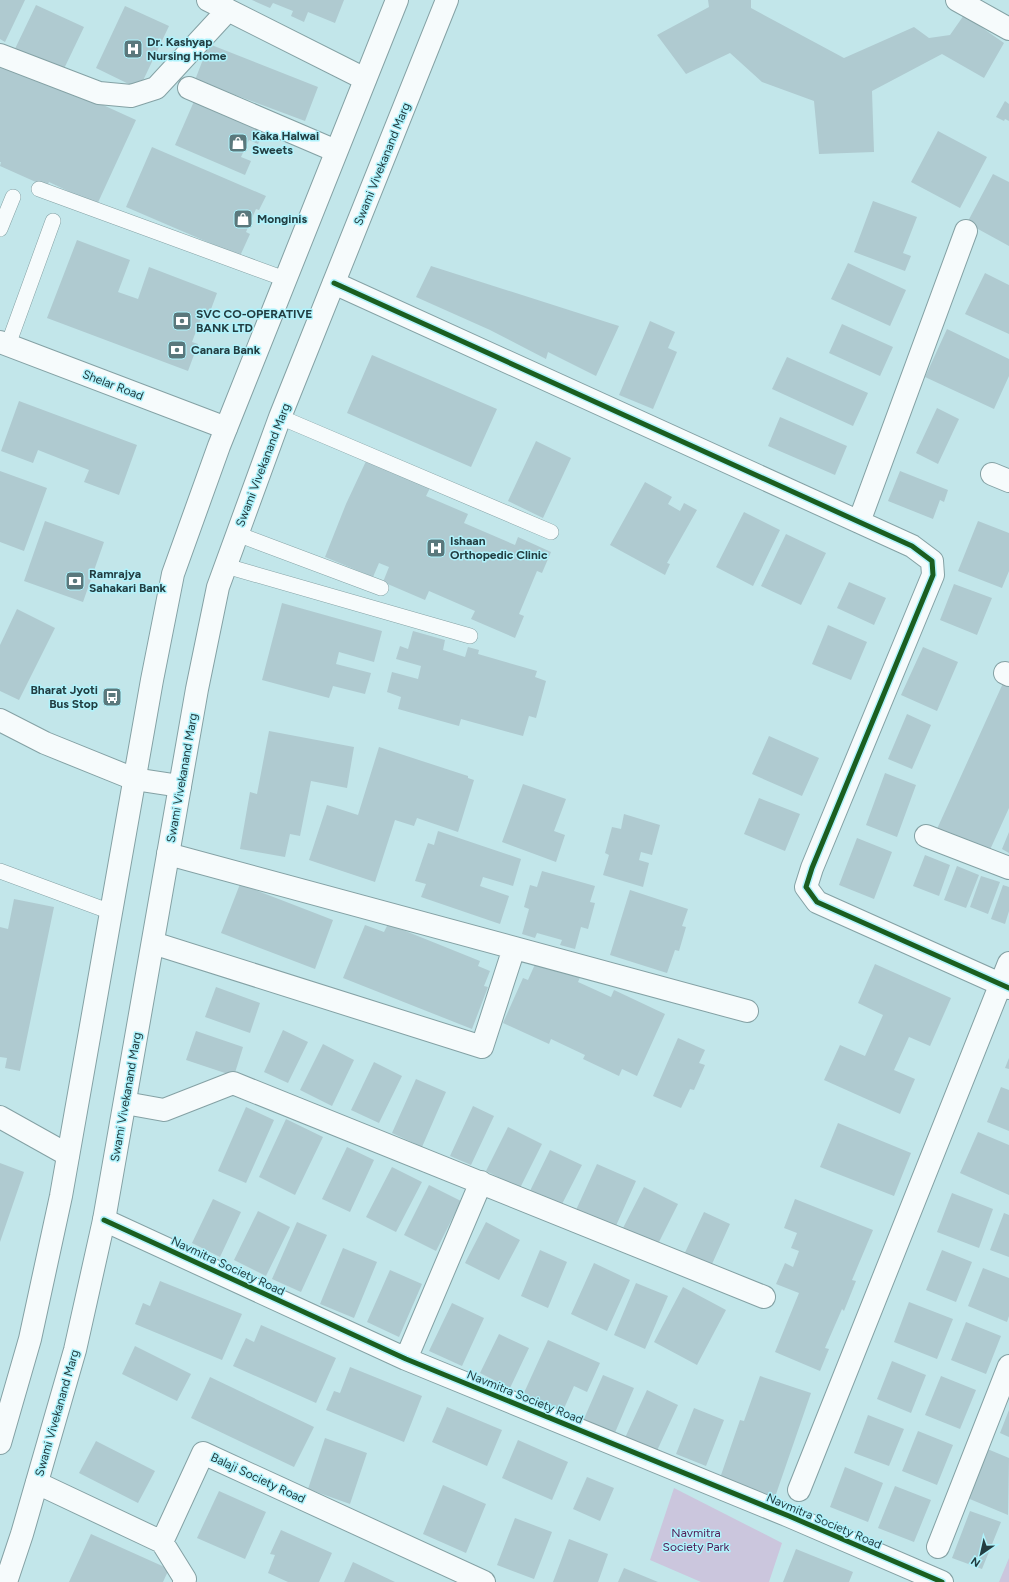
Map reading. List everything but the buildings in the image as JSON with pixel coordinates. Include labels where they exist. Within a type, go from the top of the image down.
[{"type":"street","points":[[208,0],[365,78]]},
{"type":"street","points":[[0,1443],[30,1339],[61,1196],[134,779],[173,574],[226,428],[397,0]]},
{"type":"street","name":"Swami Vivekanand Marg","points":[[6,1582],[22,1534],[75,1350],[104,1220],[197,689],[218,587],[280,417],[447,0]]},
{"type":"street","points":[[957,0],[1009,29]]},
{"type":"street","points":[[0,55],[99,93],[132,96],[156,88],[228,10]]},
{"type":"street","points":[[188,88],[336,151]]},
{"type":"street","points":[[859,522],[966,231]]},
{"type":"street","points":[[334,283],[859,522],[917,550],[932,560],[934,575],[812,868],[806,887],[817,902],[1005,986]]},
{"type":"street","name":"Shelar Road","points":[[4,343],[226,428]]},
{"type":"street","points":[[0,720],[45,743],[134,779],[180,786]]},
{"type":"street","points":[[926,836],[1009,868]]},
{"type":"street","points":[[168,854],[747,1011]]},
{"type":"street","points":[[153,943],[482,1047],[514,948]]},
{"type":"street","points":[[799,1490],[1005,986],[1009,963]]},
{"type":"street","points":[[125,1103],[164,1110],[233,1083],[764,1297]]},
{"type":"street","points":[[0,1116],[68,1156]]},
{"type":"street","points":[[406,1359],[481,1182]]},
{"type":"street","name":"Navmitra Society Road","points":[[104,1220],[406,1359],[789,1516],[942,1582]]},
{"type":"street","points":[[938,1547],[1009,1366]]},
{"type":"street","name":"Balaji Society Road","points":[[162,1542],[203,1453],[484,1582]]},
{"type":"street","points":[[37,1483],[162,1542],[185,1579],[184,1582]]},
{"type":"lane","points":[[39,190],[286,278]]},
{"type":"lane","points":[[0,229],[13,198]]},
{"type":"lane","points":[[4,343],[53,221]]},
{"type":"lane","points":[[280,417],[551,532]]},
{"type":"lane","points":[[237,534],[381,588]]},
{"type":"lane","points":[[226,566],[470,636]]},
{"type":"lane","points":[[0,871],[111,912]]},
{"type":"green space","name":"Navmitra Society Park","points":[[674,1488],[782,1543],[769,1582],[701,1582],[650,1560]]},
{"type":"green space","points":[[1009,1558],[1009,1582],[999,1582]]},
{"type":"cycle path","points":[[334,283],[912,546],[932,561],[933,575],[812,868],[806,887],[817,902],[1009,988]]},
{"type":"cycle path","points":[[104,1220],[406,1359],[789,1516],[942,1582]]},
{"type":"place","name":"Dr. Kashyap Nursing Home","points":[[133,49]]},
{"type":"place","name":"Kaka Halwai Sweets","points":[[238,143]]},
{"type":"place","name":"Monginis","points":[[243,219]]},
{"type":"place","name":"SVC CO-OPERATIVE BANK LTD","points":[[182,321]]},
{"type":"place","name":"Canara Bank","points":[[177,350]]},
{"type":"place","name":"Ishaan Orthopedic Clinic","points":[[436,548]]},
{"type":"place","name":"Ramrajya Sahakari Bank","points":[[75,581]]},
{"type":"place","name":"Bharat Jyoti Bus Stop","points":[[112,697]]}]
